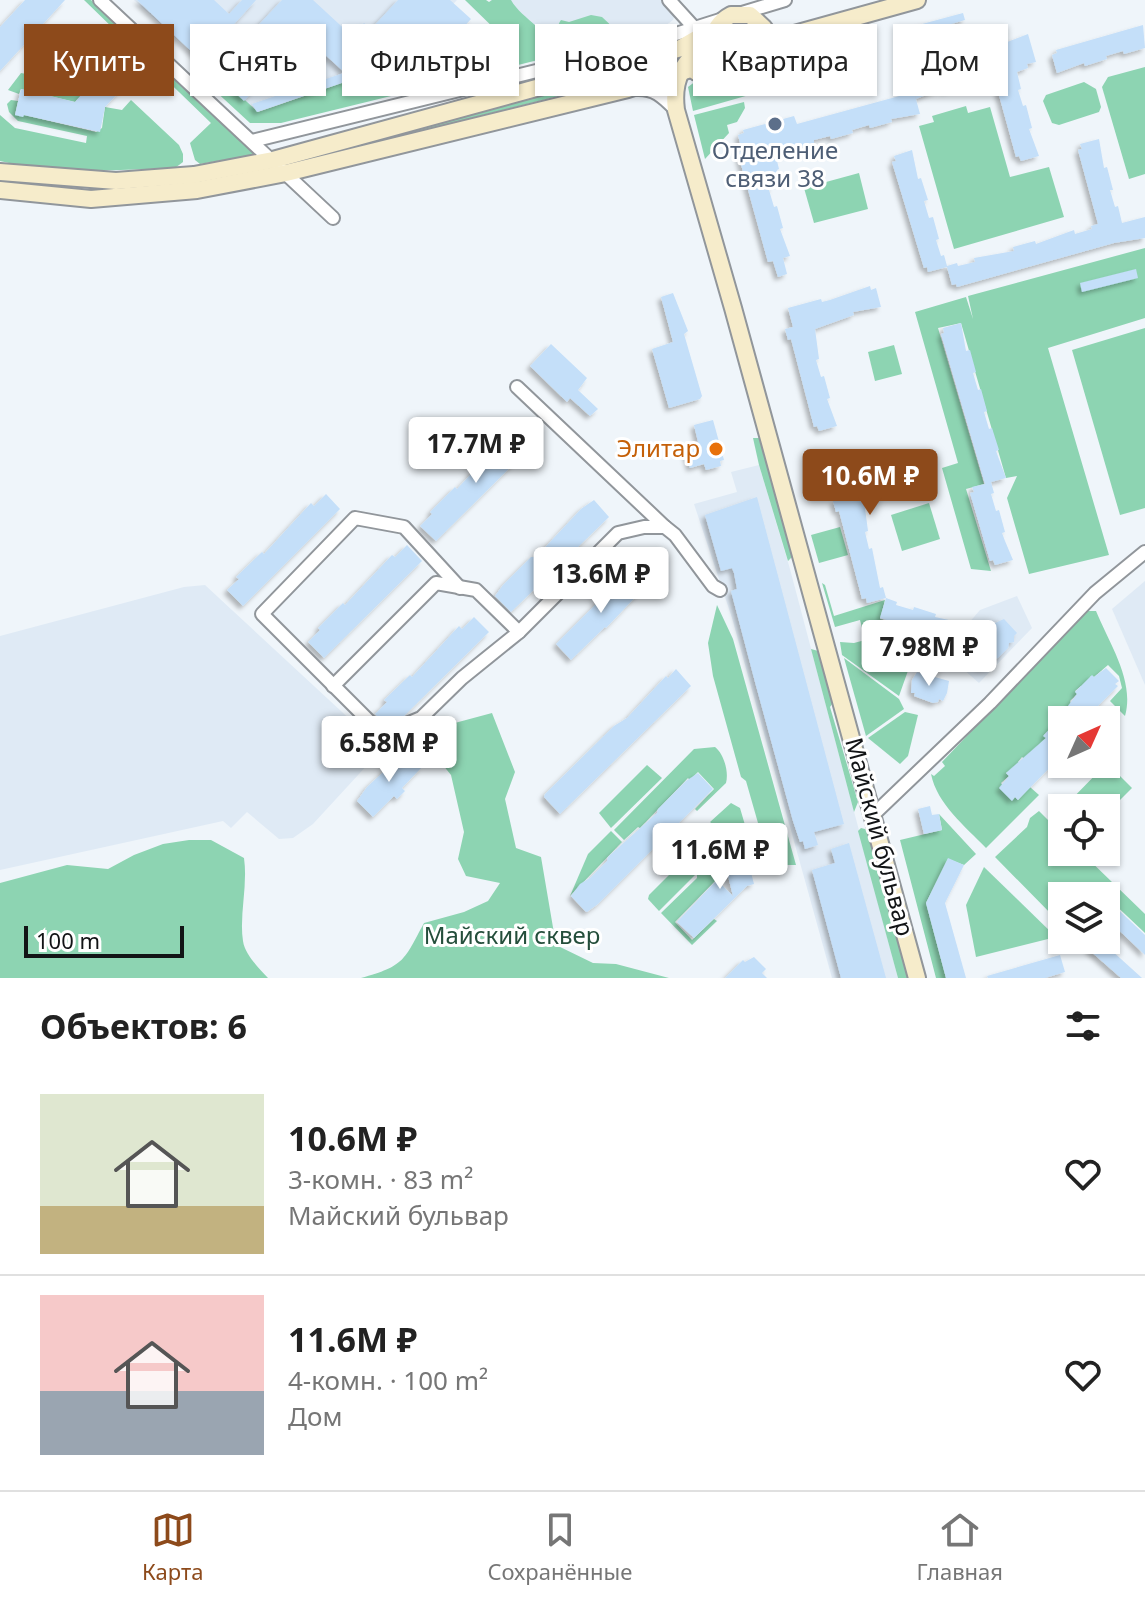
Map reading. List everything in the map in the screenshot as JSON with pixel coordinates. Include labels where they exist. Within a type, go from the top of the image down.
[{"type":"main road","points":[[831,24],[917,0]]},
{"type":"main road","points":[[744,24],[758,21],[765,24]]},
{"type":"main road","points":[[0,172],[116,181],[194,175],[273,160],[653,56],[693,42]]},
{"type":"main road","points":[[676,103],[675,84],[680,72],[693,57]]},
{"type":"main road","points":[[677,73],[693,70]]},
{"type":"main road","points":[[676,103],[693,74]]},
{"type":"main road","points":[[0,190],[91,199],[197,190],[286,173],[600,96]]},
{"type":"main road","name":"Майский бульвар","points":[[676,103],[917,978]]},
{"type":"street","points":[[100,0],[333,218]]},
{"type":"street","points":[[730,24],[785,0]]},
{"type":"street","points":[[674,4],[711,24]]},
{"type":"street","points":[[674,4],[706,24]]},
{"type":"street","points":[[252,141],[693,31]]},
{"type":"street","points":[[662,96],[676,103]]},
{"type":"street","points":[[517,387],[675,535],[713,586],[720,590]]},
{"type":"street","points":[[460,588],[404,527],[355,518],[262,614],[385,737],[397,736],[519,632],[618,533],[644,527],[665,527]]},
{"type":"street","points":[[873,815],[990,703],[1095,593],[1145,552]]},
{"type":"street","points":[[333,686],[436,583],[476,590],[519,632]]},
{"type":"shaded area","points":[[134,0],[457,0],[434,24],[342,24],[342,83],[326,88],[326,24],[190,24],[190,51],[174,36],[174,24],[160,24]]},
{"type":"shaded area","points":[[490,0],[663,0],[676,12],[668,24],[535,24],[535,38]]},
{"type":"shaded area","points":[[239,96],[304,96],[257,112]]},
{"type":"shaded area","points":[[759,465],[790,569],[898,978],[832,978],[732,618],[694,504],[737,492],[731,472]]},
{"type":"shaded area","points":[[1145,581],[1145,685],[1112,609]]},
{"type":"shaded area","points":[[205,585],[382,749],[313,824],[293,838],[279,839],[247,812],[231,828],[223,821],[0,870],[0,636],[184,587]]},
{"type":"shaded area","points":[[1017,596],[1032,628],[979,683],[955,662],[960,646],[973,629],[968,624],[980,610]]},
{"type":"green space","points":[[84,0],[91,0],[117,24],[109,24]]},
{"type":"green space","points":[[465,0],[511,0],[535,25],[535,61],[519,65],[519,24],[490,24]]},
{"type":"green space","points":[[591,15],[602,17],[609,24],[559,24],[561,20],[569,22]]},
{"type":"green space","points":[[740,20],[750,24],[730,24]]},
{"type":"green space","points":[[1145,67],[1145,174],[1129,179],[1102,87],[1108,77]]},
{"type":"green space","points":[[21,73],[24,74],[24,90],[21,89],[19,94],[8,90]]},
{"type":"green space","points":[[174,77],[190,96],[194,96],[255,153],[200,164],[195,160],[190,143],[211,123],[174,87]]},
{"type":"green space","points":[[1084,82],[1096,89],[1101,107],[1099,112],[1059,125],[1052,123],[1043,101],[1046,95]]},
{"type":"green space","points":[[342,83],[342,96],[391,96],[281,123],[250,123],[221,96],[241,96],[258,112],[304,96],[326,96],[326,89]]},
{"type":"green space","points":[[693,84],[693,96],[746,96],[693,111],[688,87]]},
{"type":"green space","points":[[50,96],[80,96],[75,102]]},
{"type":"green space","points":[[539,96],[559,96],[298,161],[375,137]]},
{"type":"green space","points":[[11,100],[18,101],[15,115],[96,132],[102,128],[105,107],[122,110],[131,100],[179,145],[183,162],[175,168],[87,170],[43,168],[0,161],[0,115],[15,128],[86,143],[87,136],[18,121],[9,112],[7,104]]},
{"type":"green space","points":[[744,102],[745,108],[737,122],[727,125],[729,133],[705,159],[694,115]]},
{"type":"green space","points":[[966,106],[968,113],[990,107],[1010,177],[1049,167],[1064,217],[954,249],[919,126],[934,122],[932,116]]},
{"type":"green space","points":[[859,173],[868,209],[814,223],[804,188]]},
{"type":"green space","points":[[1145,248],[1145,318],[1048,348],[1109,555],[1029,574],[1007,498],[1017,476],[1006,478],[961,323],[938,328],[984,484],[966,489],[991,571],[971,569],[942,468],[958,463],[915,312],[966,297],[973,319],[968,296]]},
{"type":"green space","points":[[1145,328],[1145,508],[1120,515],[1072,350]]},
{"type":"green space","points":[[894,345],[902,374],[875,381],[868,352]]},
{"type":"green space","points":[[753,438],[761,438],[794,555],[788,561],[759,465]]},
{"type":"green space","points":[[929,503],[940,539],[902,551],[891,515]]},
{"type":"green space","points":[[840,527],[848,555],[819,563],[811,535]]},
{"type":"green space","points":[[822,583],[834,616],[885,600],[880,619],[914,629],[915,626],[953,641],[959,640],[965,623],[973,629],[960,646],[955,662],[915,651],[899,696],[842,655],[840,642],[865,640],[860,620],[835,627]],"holes":[[[900,629],[948,652],[881,639],[878,632]]]},
{"type":"green space","points":[[717,605],[733,639],[796,865],[778,865],[766,851],[746,781],[741,777],[713,676],[708,643]]},
{"type":"green space","points":[[1086,611],[1096,611],[1124,676],[1127,689],[1125,716],[1120,706],[1110,701],[1122,688],[1119,676],[1108,665],[1094,677],[1091,676],[1083,688],[1081,686],[1075,691],[1077,694],[1070,701],[1072,706],[1048,706],[1046,738],[1025,759],[1022,757],[1018,762],[1020,764],[1006,773],[1009,776],[1001,783],[1012,800],[1015,797],[1018,800],[1030,787],[1039,795],[986,848],[939,795],[931,774],[934,776],[945,766],[942,762]]},
{"type":"green space","points":[[811,649],[822,652],[835,700],[830,707],[858,802],[854,812]]},
{"type":"green space","points":[[844,658],[899,699],[904,709],[866,736]]},
{"type":"green space","points":[[905,712],[918,715],[908,756],[900,764],[868,738]]},
{"type":"green space","name":"Майский сквер","points":[[492,713],[515,772],[505,799],[516,848],[541,857],[556,945],[593,963],[616,964],[669,978],[361,978],[387,970],[402,960],[424,923],[464,912],[488,901],[500,883],[466,876],[458,859],[464,832],[451,775],[434,754],[425,731]]},
{"type":"green space","points":[[715,747],[725,764],[726,783],[697,811],[695,809],[714,789],[698,772],[624,840],[614,830],[694,749]]},
{"type":"green space","points":[[647,765],[662,778],[611,828],[599,813]]},
{"type":"green space","points":[[1120,776],[1132,788],[1120,800],[1120,794],[1077,794],[1092,778]]},
{"type":"green space","points":[[731,803],[740,808],[745,825],[738,829],[746,827],[748,834],[729,839],[710,822]]},
{"type":"green space","points":[[1039,811],[1048,820],[1048,866],[1095,866],[1112,882],[1048,882],[1048,911],[995,857],[1027,827],[1030,818]]},
{"type":"green space","points":[[939,814],[976,854],[964,865],[948,859],[926,903],[946,978],[936,978],[900,840],[942,830]]},
{"type":"green space","points":[[708,824],[726,839],[716,842],[724,875],[675,922],[692,940],[714,919],[717,921],[692,945],[661,913],[697,878],[697,870],[685,857],[684,848]]},
{"type":"green space","points":[[861,828],[869,830],[910,978],[898,978],[858,831]]},
{"type":"green space","points":[[611,831],[622,842],[570,896],[588,854]]},
{"type":"green space","points":[[211,840],[244,858],[244,946],[268,978],[0,978],[0,883],[67,865],[108,869],[163,844]]},
{"type":"green space","points":[[684,860],[695,875],[659,911],[648,899],[649,895]]},
{"type":"green space","points":[[984,867],[1048,929],[1048,939],[976,957],[966,905]]},
{"type":"green space","points":[[1120,890],[1145,914],[1145,933],[1120,909]]},
{"type":"building","points":[[25,0],[65,0],[43,24],[24,24],[24,45],[0,71],[0,27]]},
{"type":"building","points":[[137,0],[214,0],[229,14],[242,0],[256,0],[234,24],[190,24],[190,50],[174,35],[174,24],[162,24]]},
{"type":"building","points":[[282,0],[313,0],[342,27],[342,70],[326,56],[326,24],[259,24]]},
{"type":"building","points":[[398,0],[450,0],[471,19],[466,24],[376,24]]},
{"type":"building","points":[[963,13],[965,20],[951,24],[922,24]]},
{"type":"building","points":[[1143,25],[1145,48],[1124,54],[1123,51],[1106,56],[1107,59],[1057,73],[1052,55],[1057,53],[1056,50]]},
{"type":"building","points":[[1028,34],[1036,62],[1027,64],[1028,68],[1017,72],[1021,89],[1018,90],[1023,106],[1026,105],[1032,128],[1029,129],[1039,156],[1021,161],[1019,156],[1016,157],[999,96],[1008,96],[1008,42]]},
{"type":"building","points":[[342,74],[342,83],[326,88],[326,79]]},
{"type":"building","points":[[21,89],[24,90],[24,96],[50,96],[75,102],[80,96],[115,96],[105,107],[100,132],[15,115]]},
{"type":"building","points":[[276,96],[304,96],[257,112],[252,104]]},
{"type":"building","points":[[899,96],[915,96],[920,114],[891,119],[892,122],[870,128],[869,125],[831,139],[830,136],[814,140],[814,143],[776,157],[778,175],[769,177],[772,189],[769,190],[774,207],[777,206],[783,228],[780,229],[790,256],[783,258],[787,274],[778,277],[773,261],[768,262],[739,157],[742,151],[738,135],[744,133],[743,130],[794,116],[797,124]]},
{"type":"building","points":[[1099,139],[1104,168],[1107,167],[1113,190],[1110,190],[1122,223],[1145,217],[1145,238],[1114,243],[957,287],[956,284],[952,285],[947,267],[928,272],[927,267],[924,268],[892,162],[896,161],[894,156],[912,150],[918,179],[921,178],[928,200],[924,201],[929,218],[933,217],[941,256],[944,255],[947,266],[957,263],[958,266],[975,262],[974,258],[1014,251],[1013,247],[1035,241],[1036,244],[1074,230],[1075,234],[1092,229],[1091,226],[1098,224],[1078,150],[1082,149],[1080,144]]},
{"type":"building","points":[[1136,269],[1138,278],[1082,292],[1080,283]]},
{"type":"building","points":[[870,286],[871,290],[876,288],[881,307],[853,312],[854,315],[815,329],[819,359],[816,360],[821,377],[824,376],[830,398],[827,399],[837,426],[819,431],[817,426],[814,427],[791,339],[788,340],[785,329],[793,327],[788,308],[821,299],[822,302],[830,300]]},
{"type":"building","points":[[673,293],[688,331],[684,334],[702,396],[669,408],[652,349],[673,342],[661,297]]},
{"type":"building","points":[[961,323],[966,351],[970,350],[976,372],[973,373],[978,390],[981,389],[987,411],[984,412],[989,429],[992,428],[1006,478],[991,482],[994,493],[991,494],[996,511],[999,510],[1005,532],[1002,533],[1013,560],[995,565],[993,560],[990,561],[970,493],[974,492],[972,487],[985,484],[941,334],[944,333],[943,328]]},
{"type":"building","points":[[551,344],[587,378],[578,390],[598,409],[590,416],[570,398],[567,402],[530,366]]},
{"type":"building","points":[[713,420],[724,460],[720,461],[721,466],[706,470],[704,464],[690,468],[685,449],[699,446],[694,425]]},
{"type":"building","points":[[519,429],[534,444],[436,541],[420,526],[432,514],[430,512],[455,487],[457,489],[505,438],[507,441]]},
{"type":"building","points":[[919,459],[920,462],[925,461],[930,479],[901,484],[902,487],[864,501],[868,531],[865,532],[869,549],[872,548],[880,588],[883,587],[886,598],[867,603],[866,598],[862,599],[839,511],[836,512],[833,501],[841,499],[836,480],[869,471],[870,475]]},
{"type":"building","points":[[326,494],[340,509],[243,606],[227,590],[239,579],[236,577],[262,552],[264,554],[311,503],[314,506]]},
{"type":"building","points":[[757,497],[844,824],[814,832],[818,845],[805,849],[793,821],[731,591],[737,589],[734,573],[732,568],[721,571],[705,515]]},
{"type":"building","points":[[594,500],[609,517],[511,612],[495,596],[503,585]]},
{"type":"building","points":[[407,545],[422,561],[324,658],[308,642],[320,630],[318,628],[343,603],[345,605],[392,555],[395,557]]},
{"type":"building","points":[[630,570],[646,586],[571,660],[556,644]]},
{"type":"building","points":[[886,598],[897,602],[896,605],[913,610],[914,607],[936,614],[935,617],[963,623],[959,639],[954,637],[953,640],[880,618]]},
{"type":"building","points":[[474,617],[489,632],[389,728],[375,714],[387,702],[384,700],[410,675],[412,677],[459,626],[462,629]]},
{"type":"building","points":[[1004,619],[1017,633],[1014,642],[993,659],[991,665],[982,668],[969,656],[973,643],[993,624]]},
{"type":"building","points":[[1106,668],[1119,681],[1115,684],[1118,686],[1098,706],[1068,706],[1077,694],[1075,692],[1092,675],[1094,677]]},
{"type":"building","points":[[676,669],[691,686],[560,814],[544,797],[545,794]]},
{"type":"building","points":[[917,672],[949,681],[943,701],[939,699],[933,703],[911,693],[912,680]]},
{"type":"building","points":[[1048,731],[1048,769],[1018,800],[1015,797],[1012,801],[999,788],[1009,776],[1006,773],[1046,738],[1043,736]]},
{"type":"building","points":[[406,751],[422,767],[402,788],[405,791],[397,799],[394,796],[373,817],[357,801],[367,787]]},
{"type":"building","points":[[698,773],[713,789],[598,904],[585,911],[571,896],[580,884],[590,878],[686,781]]},
{"type":"building","points":[[930,806],[932,815],[939,814],[942,830],[924,834],[918,809]]},
{"type":"building","points":[[743,842],[754,884],[747,886],[694,938],[677,922],[715,882],[718,881],[733,896],[721,848]]},
{"type":"building","points":[[849,843],[886,978],[841,978],[812,870],[835,863],[831,849]]},
{"type":"building","points":[[948,858],[964,865],[945,903],[966,978],[946,978],[926,903]]},
{"type":"building","points":[[1120,911],[1145,935],[1145,955],[1120,931]]},
{"type":"building","points":[[1094,954],[1115,954],[1142,978],[1121,978]]},
{"type":"building","points":[[1060,955],[1065,972],[1045,978],[987,976]]},
{"type":"building","points":[[754,957],[766,969],[762,973],[767,978],[725,978],[743,960],[745,962]]},
{"type":"place","name":"Отделение связи 38","points":[[775,124]]},
{"type":"place","name":"Элитар","points":[[716,449]]}]
